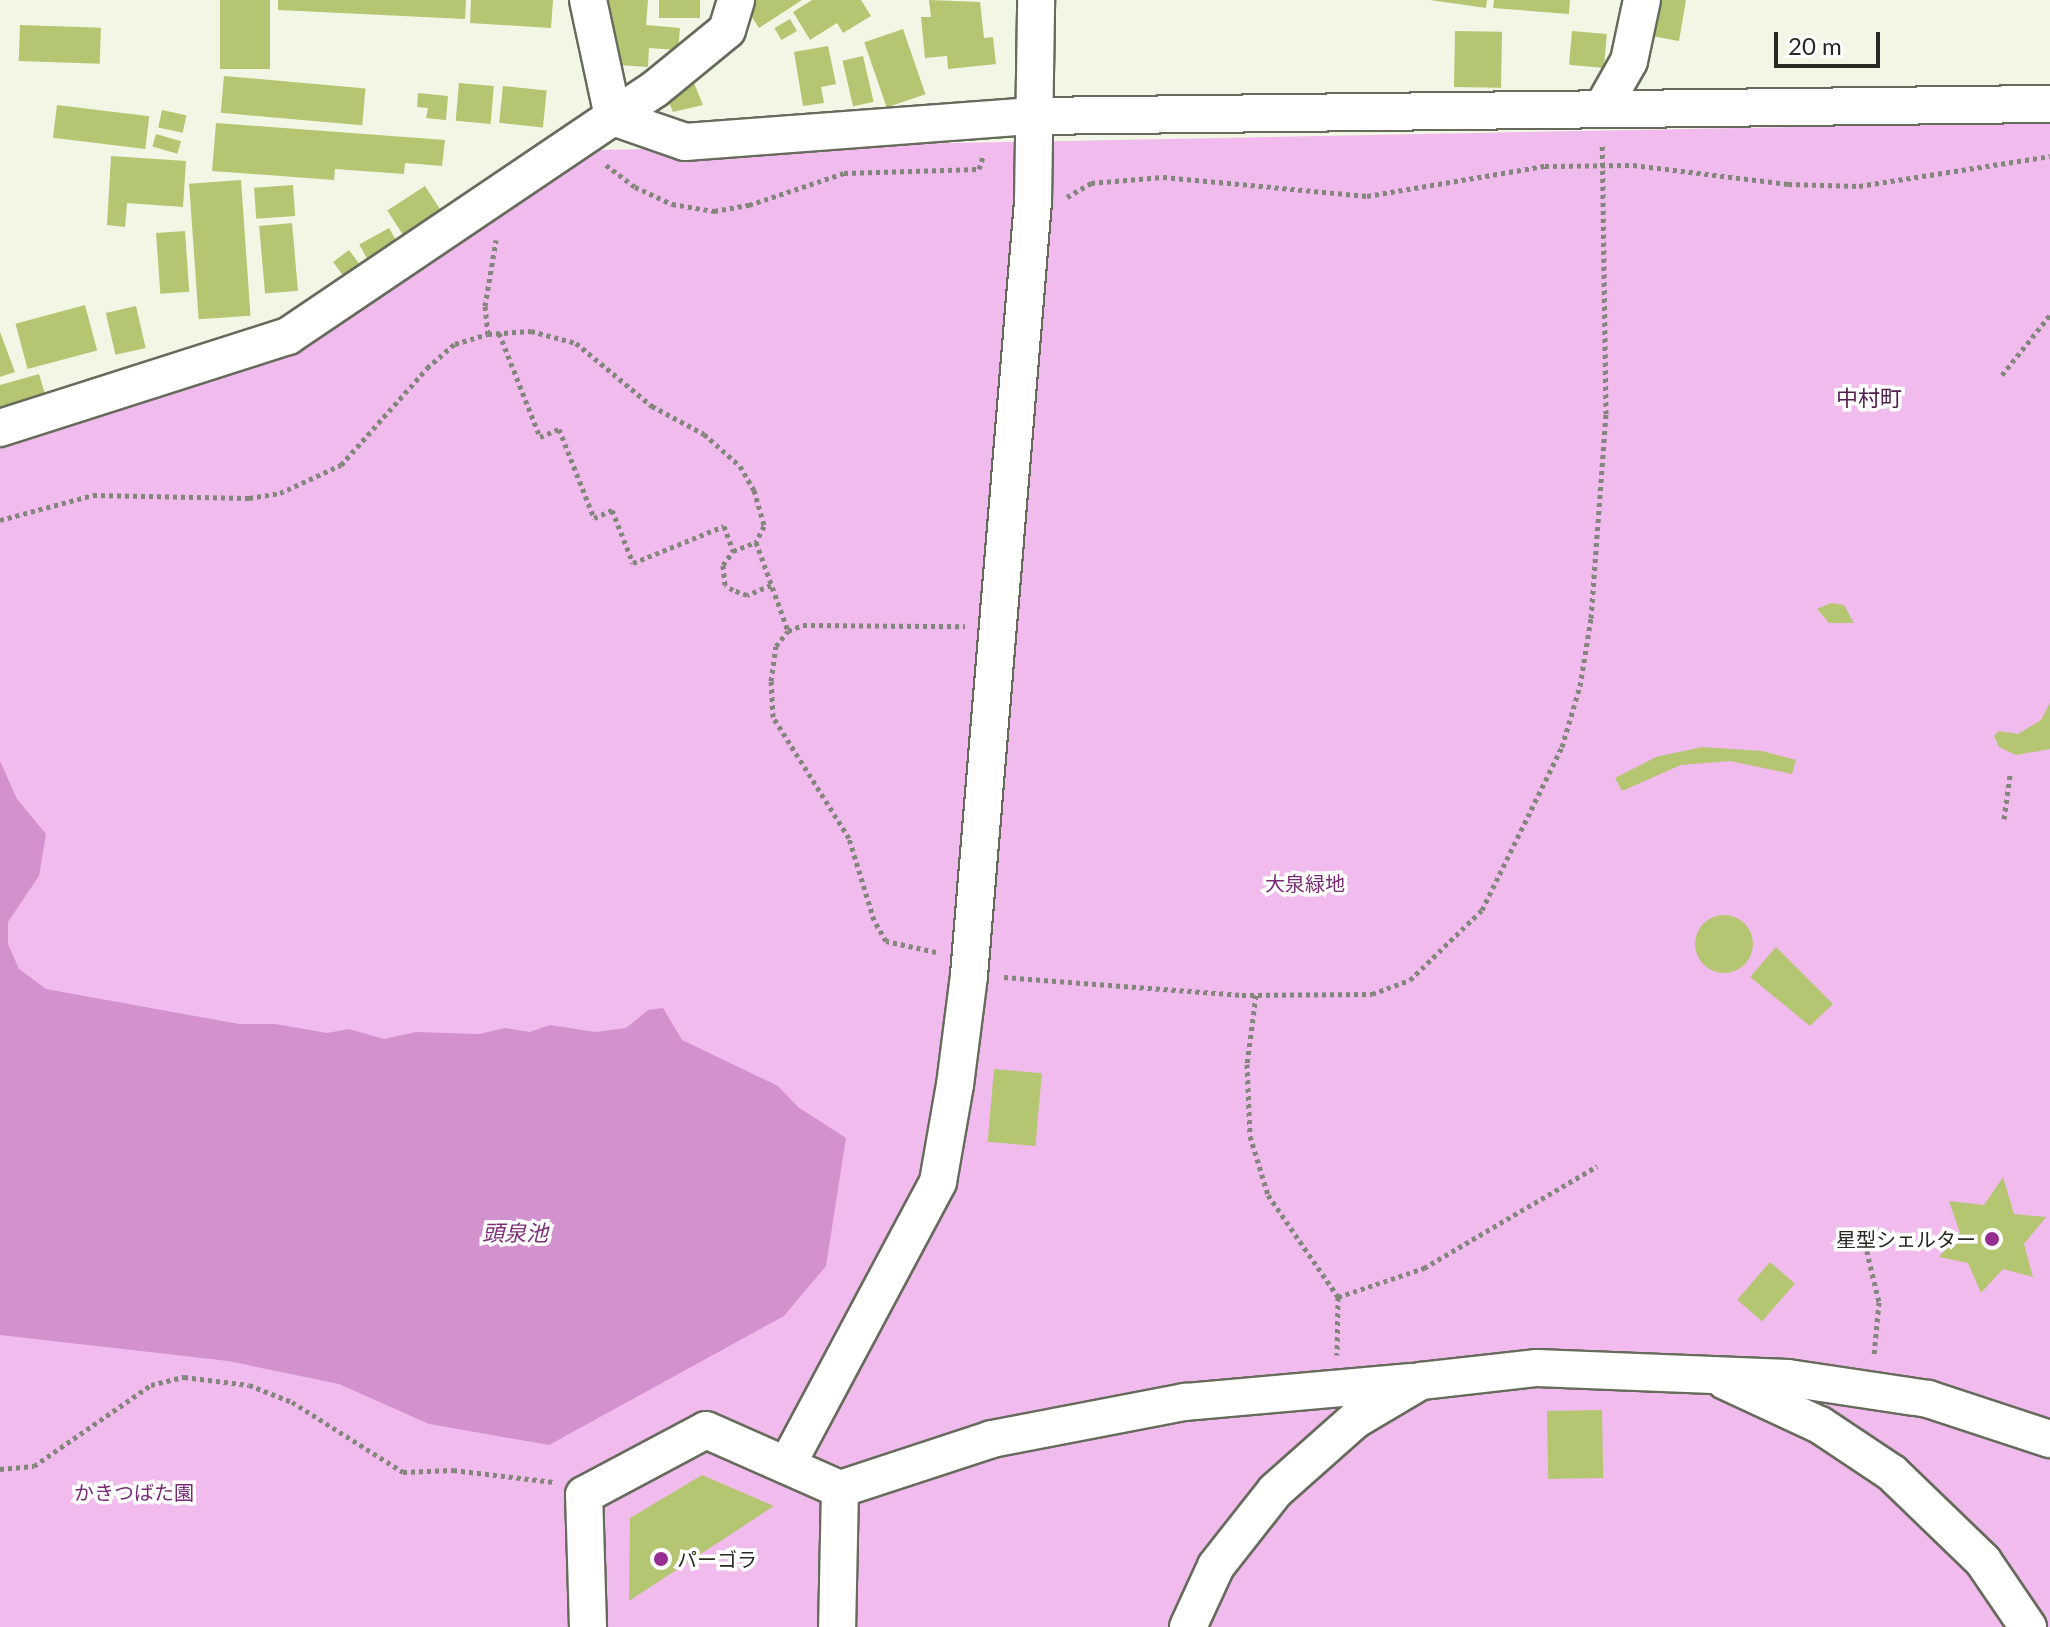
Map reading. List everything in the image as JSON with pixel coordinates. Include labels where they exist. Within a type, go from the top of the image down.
[{"type":"street","points":[[588,0],[613,117]]},
{"type":"street","points":[[0,428],[288,336],[613,117],[727,30],[736,0]]},
{"type":"street","points":[[787,1465],[938,1182],[970,965],[1033,202],[1036,0]]},
{"type":"street","points":[[1603,107],[1629,61],[1642,0]]},
{"type":"street","points":[[613,117],[685,142],[1033,116],[2050,104]]},
{"type":"street","points":[[588,1627],[584,1495],[706,1430],[840,1489],[992,1439],[1185,1402],[1537,1368],[1708,1373],[1870,1386],[2050,1439]]},
{"type":"street","points":[[1708,1373],[1820,1425],[1892,1473],[1983,1561],[2028,1627]]},
{"type":"street","points":[[1188,1627],[1216,1566],[1275,1491],[1355,1420],[1421,1381]]},
{"type":"street","points":[[837,1627],[840,1489]]},
{"type":"path","points":[[998,626],[803,625],[788,631],[776,646],[773,717],[849,838],[874,920],[886,941],[903,949],[970,965],[1256,995],[1372,994],[1410,980],[1482,910],[1562,747],[1580,686],[1591,618],[1605,430],[1603,107]]},
{"type":"path","points":[[1033,202],[1055,204],[1091,183],[1163,177],[1367,196],[1545,166],[1668,166],[1788,184],[1859,186],[2050,156]]},
{"type":"path","points":[[598,159],[635,187],[672,204],[714,211],[749,205],[844,173],[979,169]]},
{"type":"path","points":[[488,334],[485,306],[497,235]]},
{"type":"path","points":[[2002,375],[2050,315]]},
{"type":"path","points":[[0,520],[93,495],[249,498],[319,479],[363,443],[427,368],[455,344],[488,334],[531,331],[576,343],[652,406],[704,434],[740,466],[754,490],[764,526],[756,542],[733,551],[723,565],[725,585],[747,595],[771,585]]},
{"type":"path","points":[[499,333],[540,437],[559,429],[594,518],[612,510],[633,563],[724,526],[733,551]]},
{"type":"path","points":[[756,542],[788,631]]},
{"type":"path","points":[[2004,819],[2010,775]]},
{"type":"path","points":[[1256,995],[1247,1064],[1250,1136],[1268,1195],[1338,1297],[1336,1388]]},
{"type":"path","points":[[1338,1297],[1424,1268],[1597,1166]]},
{"type":"path","points":[[1863,1235],[1879,1302],[1873,1372]]},
{"type":"path","points":[[0,1469],[34,1466],[151,1385],[184,1377],[220,1378],[292,1402],[329,1430],[403,1472],[512,1474],[560,1483],[584,1495]]},
{"type":"green space","name":"大泉緑地","points":[[2050,122],[2050,1627],[0,1627],[0,444],[294,352],[594,150]]},
{"type":"water","name":"頭泉池","points":[[0,761],[17,799],[46,834],[39,876],[8,922],[8,944],[19,969],[46,989],[239,1024],[275,1024],[327,1033],[349,1029],[384,1039],[416,1032],[479,1034],[505,1028],[530,1032],[550,1025],[595,1032],[626,1028],[648,1010],[663,1008],[682,1040],[778,1086],[798,1107],[846,1138],[826,1266],[784,1316],[549,1445],[429,1424],[339,1384],[228,1361],[0,1335]]},
{"type":"building","points":[[220,0],[270,0],[270,69],[220,69]]},
{"type":"building","points":[[278,0],[466,0],[465,19],[278,10]]},
{"type":"building","points":[[471,0],[553,0],[551,28],[470,23]]},
{"type":"building","points":[[608,0],[648,0],[646,25],[680,28],[678,50],[649,48],[648,67],[604,64]]},
{"type":"building","points":[[659,0],[700,0],[700,18],[659,18]]},
{"type":"building","points":[[741,0],[802,0],[759,28]]},
{"type":"building","points":[[812,0],[861,0],[871,16],[843,33],[837,23],[810,40],[793,12]]},
{"type":"building","points":[[929,0],[980,2],[984,38],[993,37],[996,64],[948,69],[947,56],[925,58],[921,17],[931,17]]},
{"type":"building","points":[[1430,0],[1487,0],[1486,8]]},
{"type":"building","points":[[1494,0],[1570,0],[1569,14],[1493,8]]},
{"type":"building","points":[[1652,0],[1686,0],[1679,41],[1646,35]]},
{"type":"building","points":[[790,19],[797,31],[781,40],[774,28]]},
{"type":"building","points":[[20,25],[101,28],[100,64],[19,61]]},
{"type":"building","points":[[903,29],[925,94],[887,108],[864,42]]},
{"type":"building","points":[[1455,31],[1502,32],[1501,88],[1454,87]]},
{"type":"building","points":[[1572,31],[1607,34],[1604,68],[1569,65]]},
{"type":"building","points":[[828,46],[836,84],[821,87],[824,103],[803,106],[794,52]]},
{"type":"building","points":[[863,56],[874,102],[853,107],[843,61]]},
{"type":"building","points":[[224,76],[365,88],[362,125],[221,113]]},
{"type":"building","points":[[692,78],[703,105],[673,112],[664,90]]},
{"type":"building","points":[[459,83],[494,86],[491,124],[456,121]]},
{"type":"building","points":[[503,86],[547,91],[543,127],[499,123]]},
{"type":"building","points":[[418,93],[448,96],[446,120],[426,118],[428,108],[417,107]]},
{"type":"building","points":[[57,105],[149,116],[145,149],[53,138]]},
{"type":"building","points":[[162,110],[186,115],[183,133],[158,128]]},
{"type":"building","points":[[216,123],[445,140],[442,166],[405,163],[404,174],[335,169],[334,180],[212,171]]},
{"type":"building","points":[[156,134],[181,141],[177,154],[152,146]]},
{"type":"building","points":[[111,156],[186,161],[183,207],[127,203],[125,227],[107,225]]},
{"type":"building","points":[[241,180],[250,316],[199,319],[189,184]]},
{"type":"building","points":[[293,185],[295,216],[256,219],[254,188]]},
{"type":"building","points":[[425,186],[443,214],[405,238],[387,211]]},
{"type":"building","points":[[292,223],[298,291],[265,294],[259,226]]},
{"type":"building","points":[[389,228],[398,244],[368,260],[359,244]]},
{"type":"building","points":[[185,231],[189,292],[160,294],[156,233]]},
{"type":"building","points":[[349,250],[361,266],[345,278],[333,262]]},
{"type":"building","points":[[85,305],[97,350],[28,369],[15,324]]},
{"type":"building","points":[[136,306],[146,348],[115,355],[106,313]]},
{"type":"building","points":[[0,332],[15,372],[0,377]]},
{"type":"building","points":[[39,374],[47,401],[0,414],[0,385]]},
{"type":"building","points":[[1831,603],[1844,605],[1854,623],[1829,623],[1817,609]]},
{"type":"building","points":[[2050,703],[2050,749],[2016,755],[1999,747],[1994,736],[1999,731],[2018,734],[2041,720]]},
{"type":"building","points":[[1702,747],[1762,751],[1796,760],[1792,774],[1730,761],[1681,765],[1622,791],[1615,778],[1656,757]]},
{"type":"building","points":[[1724,915],[1735,917],[1744,924],[1751,933],[1751,955],[1744,964],[1735,971],[1724,973],[1713,971],[1704,964],[1697,955],[1695,944],[1697,933],[1704,924],[1713,917]]},
{"type":"building","points":[[1776,947],[1833,1004],[1810,1026],[1750,977]]},
{"type":"building","points":[[994,1069],[1042,1073],[1035,1146],[988,1142]]},
{"type":"building","name":"星型シェルター","points":[[2003,1177],[2014,1214],[2046,1217],[2024,1244],[2033,1277],[2003,1269],[1981,1293],[1968,1263],[1939,1257],[1960,1233],[1949,1201],[1984,1205]]},
{"type":"building","points":[[1770,1262],[1795,1284],[1762,1321],[1737,1300]]},
{"type":"building","points":[[1602,1410],[1603,1478],[1548,1479],[1547,1411]]},
{"type":"building","name":"パーゴラ","points":[[702,1475],[774,1506],[629,1601],[630,1518]]},
{"type":"place","name":"星型シェルター","points":[[1992,1239]]},
{"type":"place","name":"パーゴラ","points":[[661,1559]]},
{"type":"district","name":"中村町","points":[[1869,398]]},
{"type":"park label","name":"かきつばた園","points":[[134,1492]]}]
